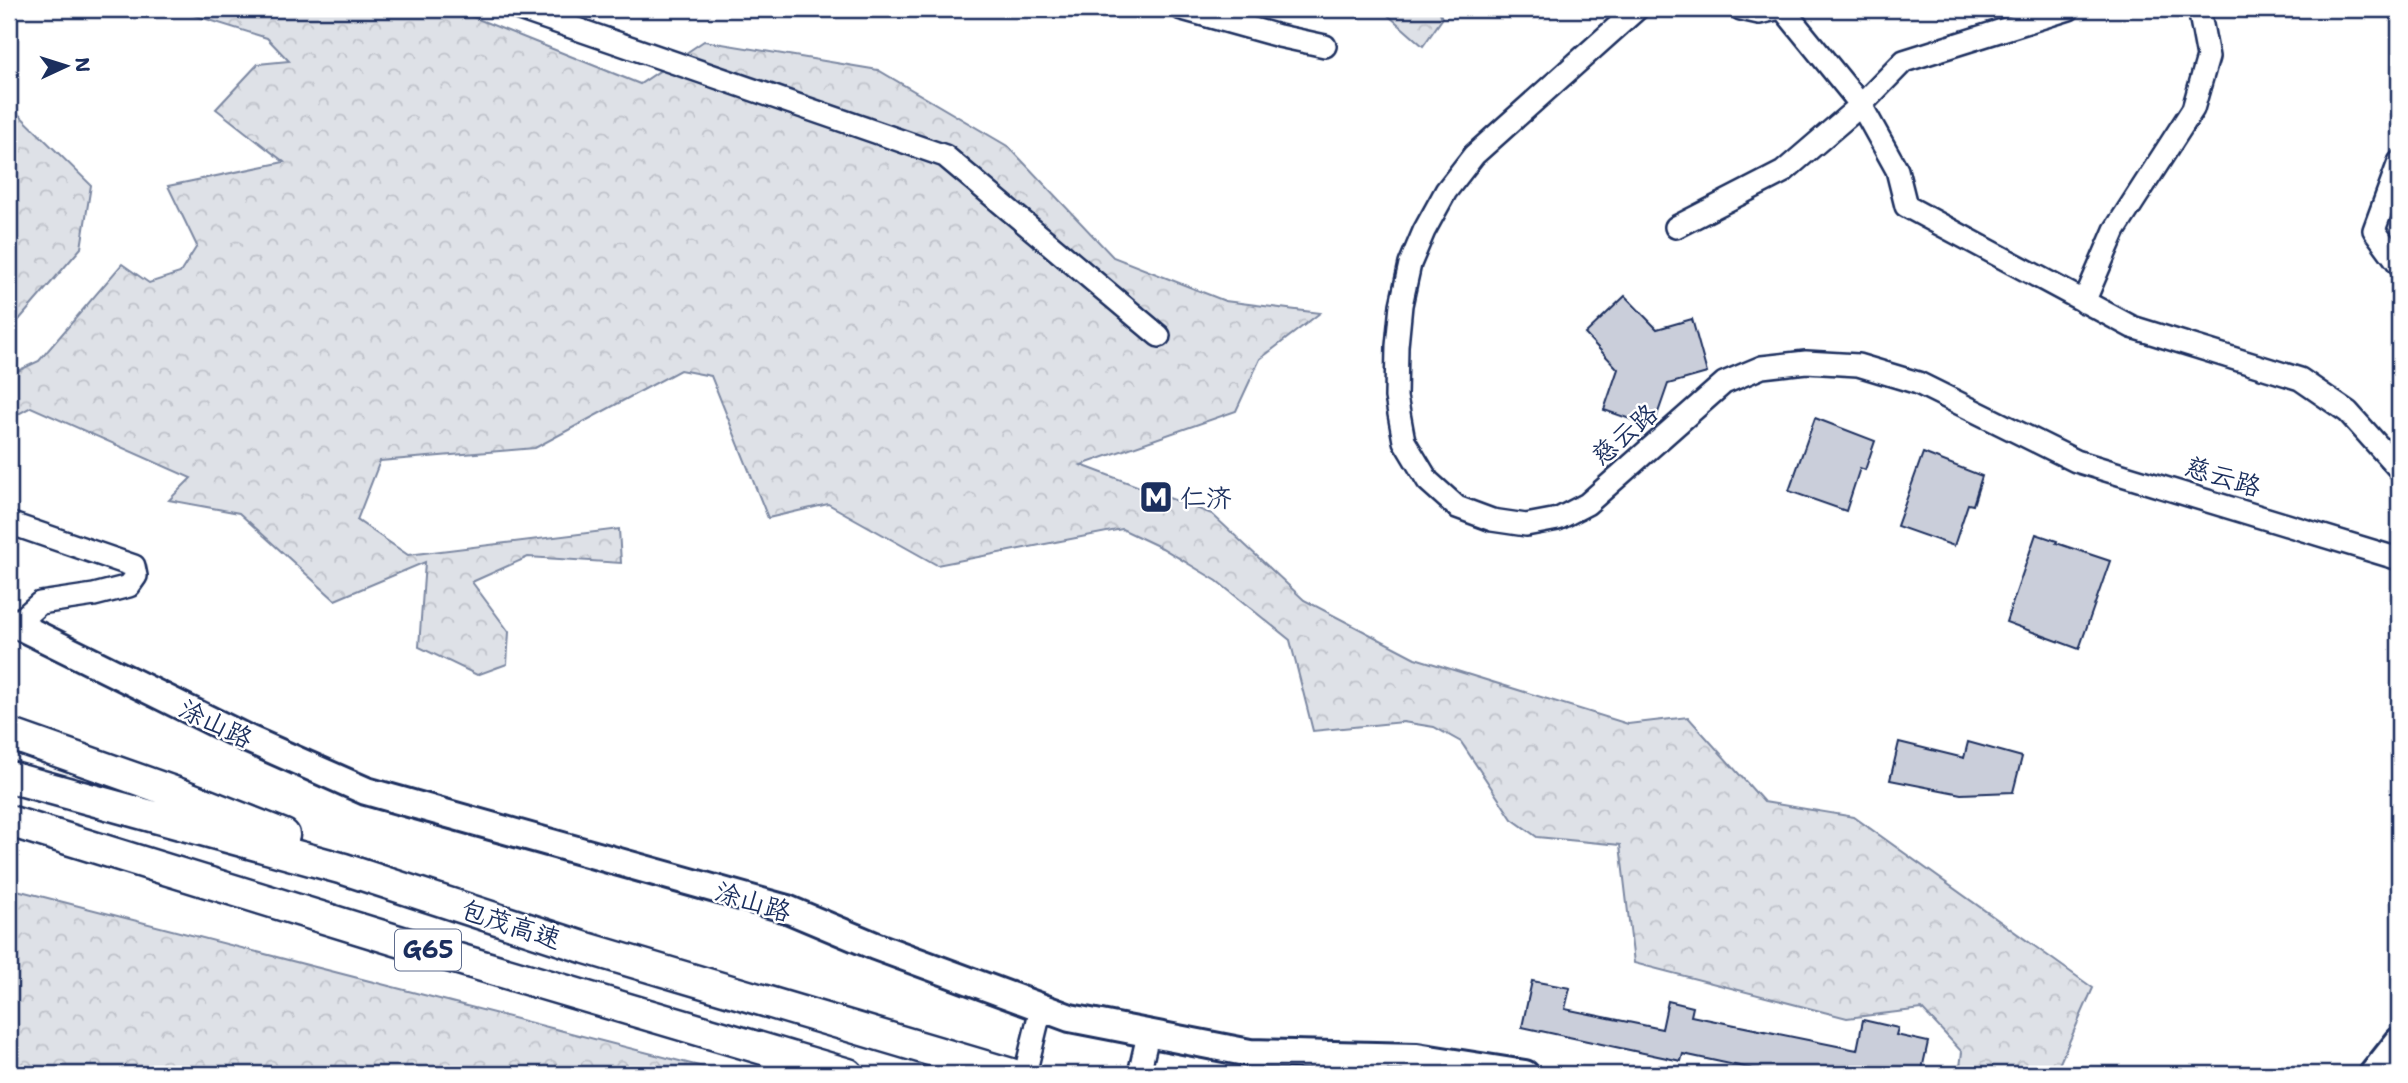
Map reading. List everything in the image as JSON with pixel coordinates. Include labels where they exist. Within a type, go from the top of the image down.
[{"type":"highway","points":[[9,734],[185,796],[503,921]]},
{"type":"highway","name":"包茂高速","points":[[9,777],[344,869],[586,948],[1011,1074]]},
{"type":"highway","name":"包茂高速","points":[[9,821],[428,950],[848,1074]]},
{"type":"highway","points":[[9,837],[428,950]]},
{"type":"main road","name":"涂山路","points":[[12,623],[248,739],[366,791],[787,909],[875,946],[1070,1018],[1250,1053],[1525,1074]]},
{"type":"main road","points":[[2373,1074],[2399,1041]]},
{"type":"street","points":[[519,9],[945,156],[1159,336]]},
{"type":"street","points":[[1182,9],[1325,46]]},
{"type":"street","name":"慈云路","points":[[1637,9],[1474,155],[1446,191],[1410,264],[1396,346],[1396,397],[1404,441],[1428,481],[1457,507],[1492,520],[1526,525],[1558,519],[1587,503],[1724,383],[1762,367],[1806,362],[1858,365],[1918,383],[2076,461],[2399,559]]},
{"type":"street","points":[[1741,9],[1759,13],[1776,9]]},
{"type":"street","points":[[1783,9],[1861,105],[1897,170],[1906,206],[2132,327],[2300,379],[2348,412],[2399,469]]},
{"type":"street","points":[[1676,228],[1783,172],[1861,105],[1904,61],[2069,9]]},
{"type":"street","points":[[2084,302],[2115,230],[2193,109],[2208,57],[2199,9]]},
{"type":"street","points":[[2399,162],[2374,230],[2399,264]]},
{"type":"street","points":[[9,523],[134,566],[135,576],[130,586],[94,595],[40,603],[12,623]]},
{"type":"street","points":[[1026,1074],[1041,1008]]},
{"type":"street","points":[[1139,1074],[1148,1035]]},
{"type":"green space","points":[[174,9],[453,9],[640,84],[704,41],[878,70],[1009,147],[1113,257],[1225,301],[1320,313],[1260,359],[1236,411],[1081,465],[1212,514],[1304,600],[1415,658],[1628,724],[1688,717],[1764,802],[1854,817],[2093,988],[2055,1074],[1959,1074],[1962,1052],[1922,1009],[1847,1018],[1634,963],[1620,845],[1537,837],[1512,819],[1461,742],[1434,727],[1403,722],[1313,731],[1290,640],[1217,581],[1162,548],[1122,529],[937,565],[828,504],[768,518],[711,376],[680,370],[535,448],[380,461],[357,520],[408,555],[619,529],[621,563],[528,557],[472,582],[509,632],[507,664],[477,675],[419,647],[425,562],[335,600],[239,513],[169,500],[191,478],[31,407],[9,419],[9,375],[39,361],[122,264],[149,283],[180,273],[197,246],[168,186],[284,162],[216,109],[258,64],[289,61],[267,38]]},
{"type":"green space","points":[[1381,9],[1439,9],[1442,19],[1423,46]]},
{"type":"green space","points":[[9,105],[91,185],[81,248],[9,328]]},
{"type":"green space","points":[[9,888],[730,1074],[9,1074]]},
{"type":"building","points":[[1625,296],[1657,329],[1692,319],[1707,373],[1668,384],[1653,427],[1604,410],[1618,369],[1585,334]]},
{"type":"building","points":[[1815,418],[1875,441],[1865,470],[1860,468],[1846,511],[1789,491]]},
{"type":"building","points":[[1923,453],[1982,476],[1973,505],[1968,504],[1954,546],[1897,526]]},
{"type":"building","points":[[2036,534],[2110,561],[2079,649],[2006,622]]},
{"type":"building","points":[[1899,742],[1964,758],[1968,742],[2022,757],[2013,792],[1961,794],[1890,780]]},
{"type":"building","points":[[1532,981],[1570,988],[1565,1009],[1662,1029],[1668,1001],[1693,1007],[1691,1016],[1857,1050],[1863,1020],[1898,1028],[1896,1035],[1928,1042],[1921,1074],[1777,1074],[1683,1054],[1681,1061],[1522,1027]]},
{"type":"place","name":"仁济","points":[[1156,497]]}]
